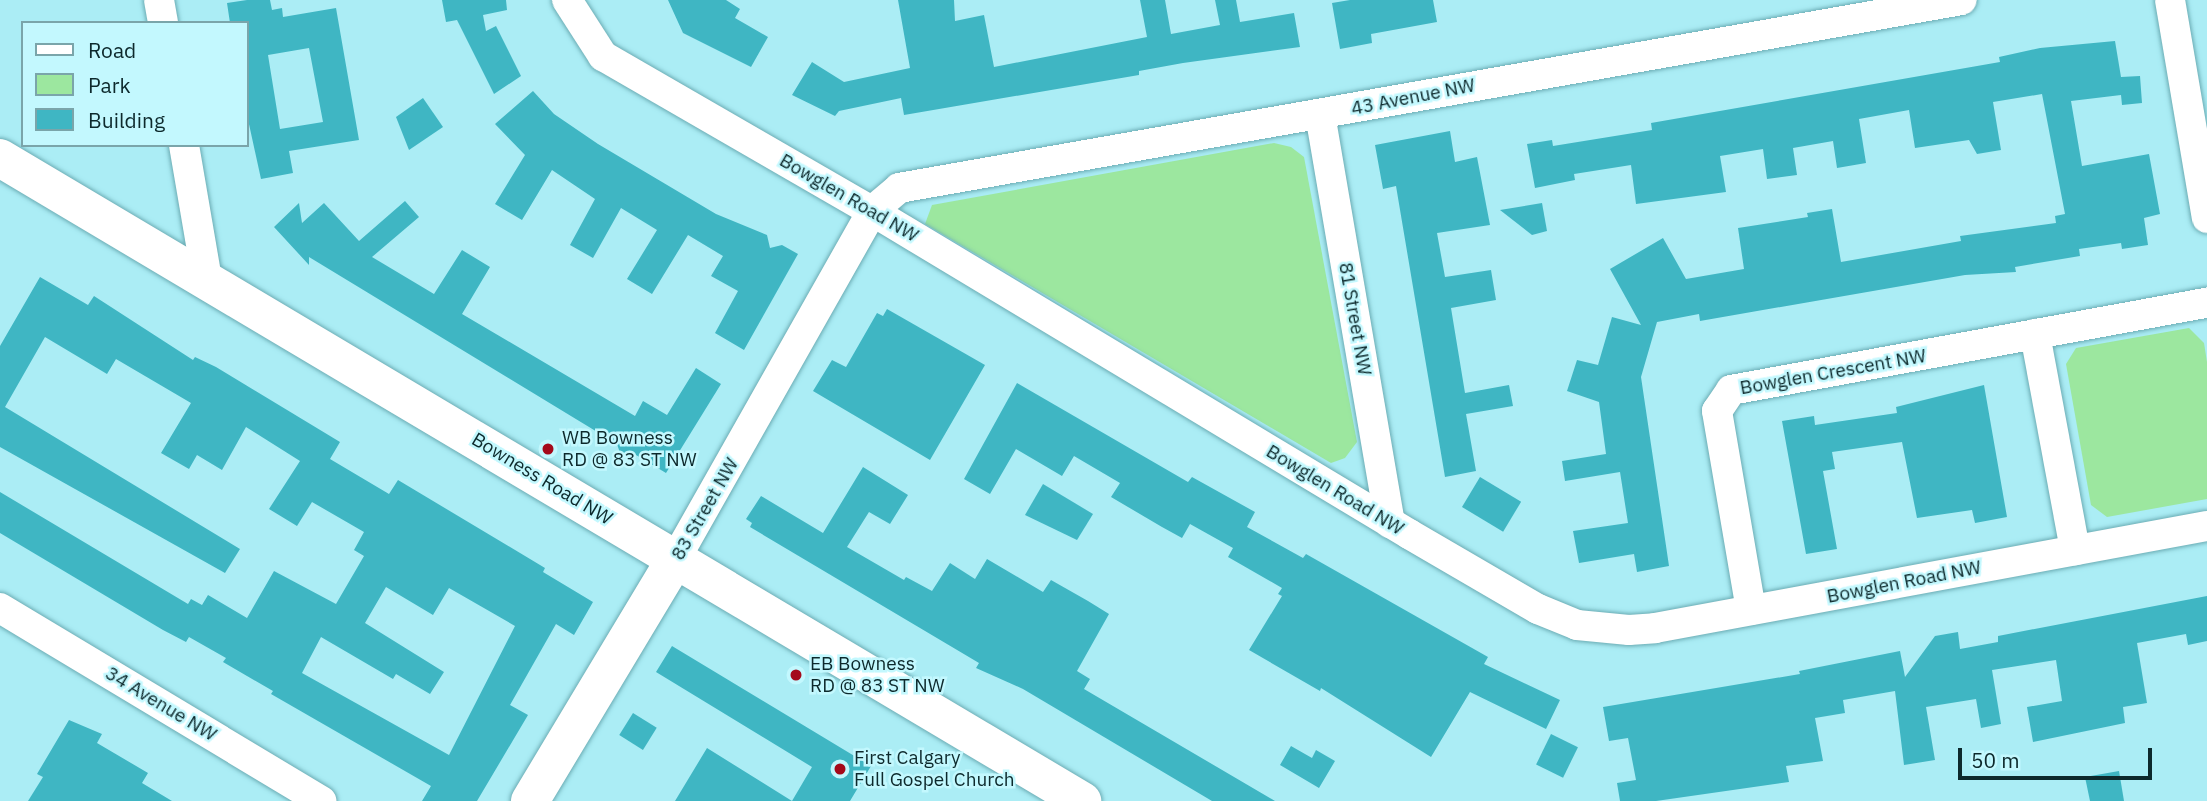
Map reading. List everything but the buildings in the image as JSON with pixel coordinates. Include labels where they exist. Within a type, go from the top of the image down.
[{"type":"street","points":[[159,0],[163,21]]},
{"type":"street","name":"Bowglen Road NW","points":[[567,0],[603,56],[872,211],[1390,523],[1538,609],[1577,625],[1629,630],[2207,526]]},
{"type":"street","name":"43 Avenue NW","points":[[872,211],[899,188],[1962,0]]},
{"type":"street","points":[[2169,0],[2207,218]]},
{"type":"street","name":"81 Street NW","points":[[1321,114],[1390,523]]},
{"type":"street","points":[[184,147],[207,279]]},
{"type":"street","name":"Bowness Road NW","points":[[0,158],[1083,801]]},
{"type":"street","name":"83 Street NW","points":[[530,801],[676,558],[872,211]]},
{"type":"street","name":"Bowglen Crescent NW","points":[[1751,610],[1718,425],[1717,411],[1731,390],[2207,303]]},
{"type":"street","points":[[2035,334],[2075,550]]},
{"type":"street","name":"34 Avenue NW","points":[[0,608],[321,801]]},
{"type":"green space","points":[[1274,143],[1291,147],[1304,157],[1357,442],[1345,458],[1331,463],[925,224],[932,205]]},
{"type":"green space","points":[[2189,328],[2204,343],[2207,362],[2207,499],[2107,517],[2091,505],[2066,364],[2076,348]]},
{"type":"place","name":"WB Bowness RD @ 83 ST NW","points":[[548,449]]},
{"type":"place","name":"EB Bowness RD @ 83 ST NW","points":[[796,675]]},
{"type":"place","name":"First Calgary Full Gospel Church","points":[[840,769]]}]
